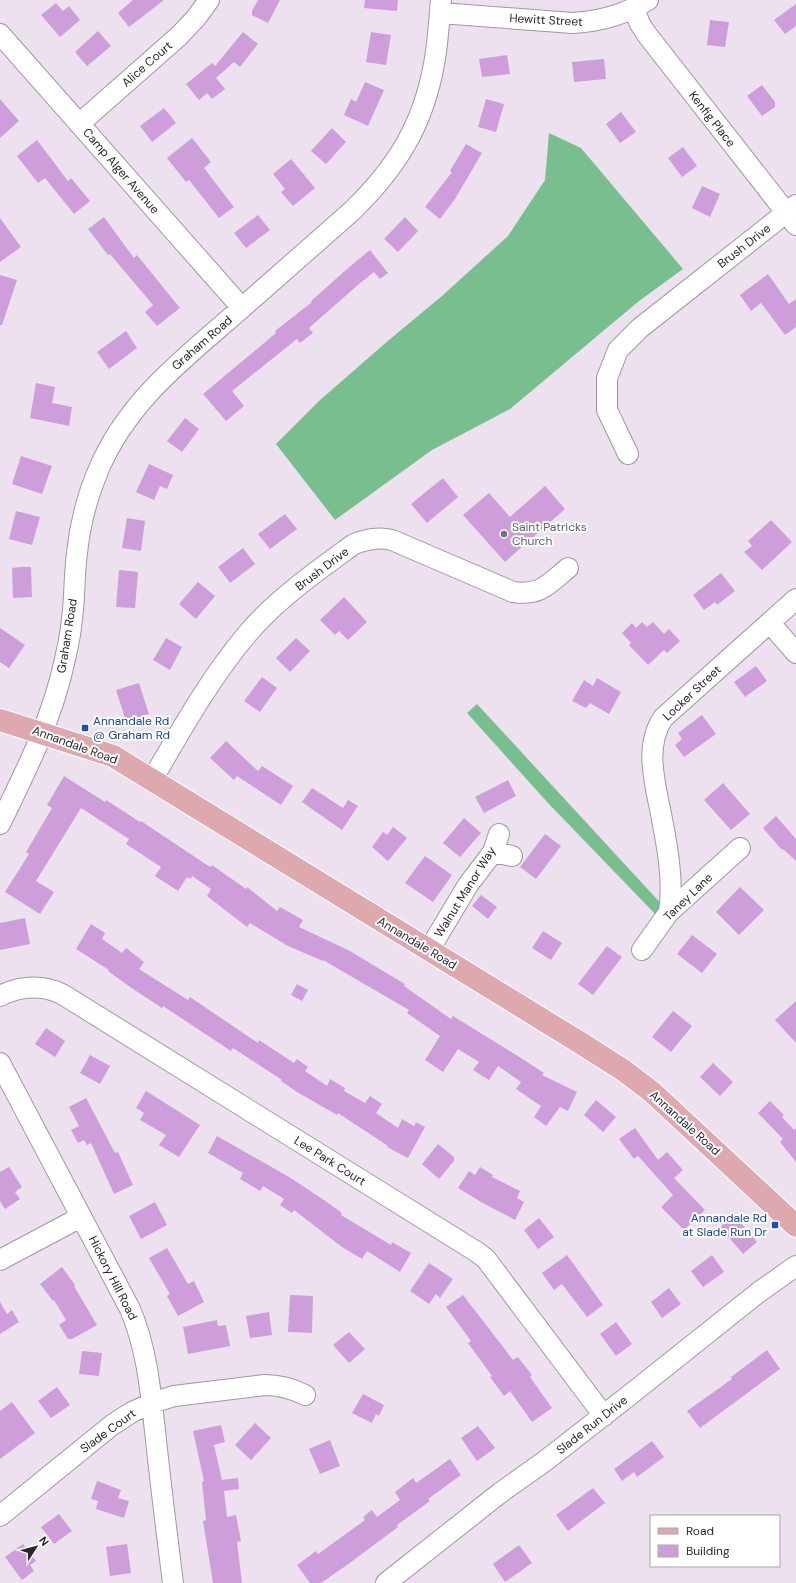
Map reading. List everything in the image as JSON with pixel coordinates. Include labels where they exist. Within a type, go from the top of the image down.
[{"type":"main road","name":"Annandale Road","points":[[0,720],[113,756],[579,1042],[623,1070],[646,1087],[796,1226]]},
{"type":"street","name":"Alice Court","points":[[79,124],[179,36],[196,18],[209,0]]},
{"type":"street","name":"Hewitt Street","points":[[440,6],[573,24],[593,22],[618,15],[641,4]]},
{"type":"street","name":"Kenfig Place","points":[[641,4],[640,24],[648,36],[793,214]]},
{"type":"street","name":"Graham Road","points":[[42,733],[55,698],[65,660],[72,620],[81,523],[98,469],[112,443],[131,414],[150,390],[352,211],[374,189],[392,166],[411,135],[420,116],[429,89],[435,63],[440,6]]},
{"type":"street","name":"Camp Alger Avenue","points":[[0,34],[242,308]]},
{"type":"street","name":"Brush Drive","points":[[628,454],[607,410],[608,378],[618,350],[640,328],[691,286],[793,214]]},
{"type":"street","name":"Brush Drive","points":[[152,780],[186,723],[226,662],[248,632],[284,598],[354,544],[366,539],[381,538],[392,540],[513,592],[525,594],[536,592],[547,586],[568,568]]},
{"type":"street","name":"Locker Street","points":[[669,912],[671,881],[652,760],[657,727],[662,718],[796,599]]},
{"type":"street","points":[[770,623],[796,652]]},
{"type":"street","points":[[0,824],[42,733]]},
{"type":"street","name":"Walnut Manor Way","points":[[429,950],[496,843],[512,856]]},
{"type":"street","name":"Taney Lane","points":[[642,950],[669,912],[740,848]]},
{"type":"street","name":"Lee Park Court","points":[[0,996],[12,990],[25,987],[41,987],[62,994],[477,1252],[486,1260],[604,1416]]},
{"type":"street","name":"Hickory Hill Road","points":[[0,1063],[130,1309],[137,1325],[143,1346],[152,1403],[173,1583]]},
{"type":"street","points":[[0,1260],[81,1217]]},
{"type":"street","name":"Slade Run Drive","points":[[386,1583],[500,1493],[604,1416],[759,1292],[796,1266]]},
{"type":"street","name":"Slade Court","points":[[0,1516],[112,1425],[132,1412],[152,1403],[174,1396],[265,1385],[278,1385],[292,1388],[305,1395]]},
{"type":"green space","points":[[549,133],[581,148],[683,269],[639,301],[510,409],[432,450],[335,520],[276,444],[320,400],[442,296],[508,236],[545,180]]},
{"type":"green space","points":[[477,704],[666,909],[659,918],[548,803],[467,713]]},
{"type":"building","points":[[133,0],[164,0],[129,27],[118,13]]},
{"type":"building","points":[[258,0],[280,0],[268,23],[252,15],[252,11]]},
{"type":"building","points":[[365,0],[398,0],[397,11],[364,8]]},
{"type":"building","points":[[56,3],[63,11],[69,6],[80,20],[60,37],[41,15]]},
{"type":"building","points":[[796,4],[796,26],[785,34],[774,20]]},
{"type":"building","points":[[710,20],[729,22],[725,47],[707,45]]},
{"type":"building","points":[[98,31],[111,46],[87,66],[75,52]]},
{"type":"building","points":[[243,32],[258,44],[240,67],[234,62],[216,78],[225,89],[212,99],[207,93],[199,100],[186,84],[212,63],[215,66]]},
{"type":"building","points":[[371,32],[391,35],[386,65],[366,62]]},
{"type":"building","points":[[507,55],[510,74],[482,77],[479,59]]},
{"type":"building","points":[[604,59],[606,79],[574,82],[572,62]]},
{"type":"building","points":[[365,82],[384,90],[368,126],[344,115],[351,99],[356,102]]},
{"type":"building","points":[[762,85],[775,102],[775,107],[762,116],[747,96]]},
{"type":"building","points":[[0,99],[19,121],[0,138]]},
{"type":"building","points":[[486,99],[504,104],[496,132],[478,127]]},
{"type":"building","points":[[164,108],[176,123],[152,142],[140,126]]},
{"type":"building","points":[[621,112],[636,132],[620,143],[606,124]]},
{"type":"building","points":[[332,128],[346,142],[326,164],[311,151]]},
{"type":"building","points":[[192,138],[211,162],[204,168],[234,207],[219,218],[189,180],[186,182],[167,158]]},
{"type":"building","points":[[37,140],[68,181],[71,178],[90,201],[74,214],[45,178],[38,183],[17,156]]},
{"type":"building","points":[[466,144],[482,153],[455,199],[440,219],[425,207],[452,172],[450,171]]},
{"type":"building","points":[[683,147],[697,166],[682,177],[668,158]]},
{"type":"building","points":[[291,159],[315,188],[293,206],[281,192],[285,189],[273,174]]},
{"type":"building","points":[[702,186],[720,194],[710,217],[692,208]]},
{"type":"building","points":[[258,215],[270,230],[246,248],[234,233]]},
{"type":"building","points":[[104,217],[134,258],[137,255],[180,308],[157,326],[145,312],[153,305],[110,254],[108,255],[88,229]]},
{"type":"building","points":[[405,217],[418,231],[398,252],[384,239]]},
{"type":"building","points":[[0,218],[21,247],[0,262]]},
{"type":"building","points":[[370,250],[388,273],[380,279],[374,272],[309,328],[313,333],[300,343],[297,339],[232,391],[244,406],[226,421],[203,394],[276,333],[275,331],[312,302],[311,301]]},
{"type":"building","points":[[768,274],[789,304],[796,299],[796,327],[785,335],[761,303],[751,311],[740,295]]},
{"type":"building","points":[[0,275],[17,280],[2,325],[0,325]]},
{"type":"building","points":[[126,331],[137,348],[109,369],[97,352]]},
{"type":"building","points":[[36,383],[55,387],[52,403],[72,407],[69,426],[30,418]]},
{"type":"building","points":[[185,418],[199,429],[182,452],[167,441]]},
{"type":"building","points":[[21,456],[52,466],[42,494],[12,484]]},
{"type":"building","points":[[149,464],[173,475],[167,489],[160,486],[154,500],[136,492]]},
{"type":"building","points":[[443,478],[458,497],[427,523],[411,504]]},
{"type":"building","points":[[545,486],[565,509],[505,562],[463,515],[489,493],[510,517]]},
{"type":"building","points":[[16,511],[40,517],[32,545],[9,539]]},
{"type":"building","points":[[285,514],[297,529],[270,549],[258,534]]},
{"type":"building","points":[[127,518],[145,521],[141,551],[122,548]]},
{"type":"building","points":[[771,520],[792,542],[762,570],[744,552],[752,546],[748,541]]},
{"type":"building","points":[[243,548],[255,564],[230,583],[218,567]]},
{"type":"building","points":[[31,567],[32,597],[13,598],[12,568]]},
{"type":"building","points":[[119,570],[138,572],[135,608],[116,607]]},
{"type":"building","points":[[721,573],[735,591],[717,605],[715,602],[704,610],[693,595]]},
{"type":"building","points":[[198,582],[215,596],[196,619],[179,604]]},
{"type":"building","points":[[344,597],[367,622],[348,640],[339,631],[335,635],[320,620]]},
{"type":"building","points":[[642,622],[647,627],[653,622],[664,634],[669,629],[680,641],[667,653],[664,650],[648,665],[629,645],[631,643],[622,633],[632,623],[636,628]]},
{"type":"building","points":[[0,628],[25,645],[9,668],[0,662]]},
{"type":"building","points":[[166,638],[182,647],[170,670],[153,660]]},
{"type":"building","points":[[296,638],[310,651],[290,672],[276,658]]},
{"type":"building","points":[[756,666],[767,681],[745,697],[734,682]]},
{"type":"building","points":[[262,677],[277,688],[260,712],[244,701]]},
{"type":"building","points":[[597,678],[621,692],[609,714],[590,703],[586,708],[572,701],[584,680],[593,686]]},
{"type":"building","points":[[139,683],[149,714],[126,721],[116,690]]},
{"type":"building","points":[[702,715],[716,734],[684,757],[675,745],[682,739],[678,733]]},
{"type":"building","points":[[226,741],[258,771],[262,766],[293,786],[281,805],[237,776],[234,780],[210,758]]},
{"type":"building","points":[[64,776],[105,802],[106,800],[140,822],[141,821],[210,867],[212,865],[246,889],[247,887],[277,911],[280,907],[303,920],[299,927],[350,951],[405,984],[404,986],[451,1019],[453,1016],[544,1073],[542,1075],[577,1092],[568,1111],[560,1107],[546,1126],[534,1117],[541,1106],[516,1089],[521,1082],[498,1066],[489,1080],[473,1070],[479,1062],[458,1049],[443,1072],[425,1060],[440,1036],[407,1013],[409,1010],[323,960],[288,946],[250,923],[247,927],[207,896],[211,889],[192,876],[191,879],[187,877],[178,891],[155,876],[161,867],[126,844],[129,839],[81,808],[36,881],[54,892],[40,914],[5,892],[29,854],[26,852],[52,808],[47,805]]},
{"type":"building","points":[[508,780],[516,796],[484,813],[475,797]]},
{"type":"building","points":[[723,783],[750,814],[731,830],[704,800]]},
{"type":"building","points":[[312,788],[343,808],[348,800],[358,806],[342,830],[302,802]]},
{"type":"building","points":[[776,816],[796,839],[796,861],[783,849],[782,850],[763,828]]},
{"type":"building","points":[[464,818],[481,833],[460,857],[443,843]]},
{"type":"building","points":[[393,827],[407,838],[388,861],[372,847],[383,832],[387,835]]},
{"type":"building","points":[[545,834],[561,846],[536,879],[520,867]]},
{"type":"building","points":[[425,856],[452,875],[433,902],[405,883]]},
{"type":"building","points":[[740,887],[764,910],[739,935],[716,912]]},
{"type":"building","points":[[481,895],[497,907],[488,919],[472,906]]},
{"type":"building","points":[[25,918],[30,944],[0,950],[0,923]]},
{"type":"building","points":[[91,924],[105,933],[102,939],[122,953],[126,948],[144,962],[139,969],[188,1000],[190,997],[258,1043],[259,1040],[294,1063],[297,1059],[308,1067],[305,1071],[327,1086],[330,1079],[345,1088],[344,1091],[365,1103],[370,1096],[382,1104],[376,1113],[398,1128],[402,1119],[414,1126],[416,1122],[425,1127],[408,1158],[387,1147],[388,1146],[338,1113],[337,1115],[297,1092],[281,1081],[282,1080],[233,1048],[231,1051],[163,1006],[162,1008],[133,989],[108,971],[109,970],[76,949]]},
{"type":"building","points":[[543,931],[562,943],[551,960],[532,948]]},
{"type":"building","points":[[692,935],[717,954],[702,973],[677,954]]},
{"type":"building","points":[[607,946],[622,957],[593,995],[578,984]]},
{"type":"building","points":[[297,984],[308,990],[302,1001],[291,995]]},
{"type":"building","points":[[796,1001],[796,1043],[775,1020]]},
{"type":"building","points":[[673,1011],[692,1026],[671,1052],[652,1037]]},
{"type":"building","points":[[46,1028],[65,1041],[55,1057],[35,1044]]},
{"type":"building","points":[[90,1055],[110,1066],[100,1084],[80,1073]]},
{"type":"building","points":[[713,1063],[733,1082],[720,1096],[700,1077]]},
{"type":"building","points":[[146,1091],[200,1125],[179,1157],[159,1145],[166,1135],[140,1120],[144,1113],[136,1108]]},
{"type":"building","points":[[86,1098],[115,1153],[118,1152],[133,1185],[114,1194],[91,1143],[87,1145],[84,1140],[78,1143],[71,1130],[79,1126],[69,1107]]},
{"type":"building","points":[[596,1100],[616,1117],[603,1132],[584,1115]]},
{"type":"building","points":[[770,1101],[784,1115],[782,1117],[794,1130],[796,1128],[796,1162],[780,1142],[783,1139],[758,1113]]},
{"type":"building","points":[[635,1128],[658,1160],[667,1152],[683,1170],[674,1178],[705,1210],[684,1230],[661,1207],[673,1195],[638,1156],[634,1159],[619,1139]]},
{"type":"building","points":[[217,1136],[289,1177],[342,1213],[341,1215],[391,1245],[392,1242],[411,1253],[400,1272],[367,1251],[362,1259],[342,1247],[294,1210],[292,1213],[280,1205],[284,1199],[263,1186],[260,1191],[240,1179],[243,1173],[208,1153]]},
{"type":"building","points":[[438,1144],[454,1157],[454,1161],[439,1179],[422,1164]]},
{"type":"building","points":[[9,1167],[22,1187],[15,1192],[20,1199],[5,1209],[0,1201],[0,1172]]},
{"type":"building","points":[[480,1167],[493,1175],[492,1177],[520,1191],[517,1198],[524,1202],[515,1220],[458,1188],[469,1171],[475,1175]]},
{"type":"building","points":[[155,1202],[167,1225],[141,1239],[129,1216]]},
{"type":"building","points":[[734,1215],[757,1242],[743,1254],[720,1227]]},
{"type":"building","points":[[539,1218],[554,1237],[538,1249],[524,1230]]},
{"type":"building","points":[[167,1248],[188,1284],[194,1281],[204,1302],[178,1316],[167,1296],[170,1294],[149,1258]]},
{"type":"building","points":[[567,1255],[603,1305],[587,1317],[562,1284],[554,1290],[542,1273]]},
{"type":"building","points":[[712,1255],[724,1272],[703,1287],[691,1271]]},
{"type":"building","points":[[429,1263],[453,1279],[440,1298],[436,1294],[429,1304],[410,1291]]},
{"type":"building","points":[[62,1267],[75,1285],[74,1286],[97,1325],[72,1339],[68,1339],[59,1325],[66,1320],[54,1300],[53,1301],[40,1284]]},
{"type":"building","points":[[669,1288],[681,1304],[662,1318],[651,1302]]},
{"type":"building","points":[[290,1295],[313,1296],[312,1333],[288,1332]]},
{"type":"building","points":[[463,1295],[513,1360],[518,1357],[532,1375],[530,1377],[552,1408],[532,1422],[510,1391],[504,1396],[490,1377],[492,1376],[468,1343],[471,1341],[446,1307]]},
{"type":"building","points":[[0,1302],[7,1314],[12,1310],[19,1322],[0,1334]]},
{"type":"building","points":[[269,1312],[272,1335],[250,1338],[246,1316]]},
{"type":"building","points":[[217,1320],[218,1326],[226,1325],[230,1346],[188,1354],[183,1327]]},
{"type":"building","points":[[616,1322],[632,1344],[616,1356],[600,1334]]},
{"type":"building","points":[[349,1332],[365,1349],[349,1363],[333,1345]]},
{"type":"building","points":[[767,1350],[780,1369],[700,1428],[687,1411],[732,1379],[731,1377]]},
{"type":"building","points":[[82,1351],[102,1353],[99,1376],[79,1374]]},
{"type":"building","points":[[57,1387],[70,1405],[51,1418],[38,1401]]},
{"type":"building","points":[[363,1394],[384,1405],[379,1416],[376,1414],[372,1423],[352,1413]]},
{"type":"building","points":[[12,1402],[35,1433],[0,1459],[0,1411]]},
{"type":"building","points":[[255,1423],[271,1438],[251,1460],[235,1445]]},
{"type":"building","points":[[221,1425],[225,1442],[214,1445],[222,1480],[238,1478],[239,1489],[224,1491],[227,1517],[236,1515],[241,1541],[237,1542],[242,1583],[213,1583],[203,1521],[206,1520],[202,1482],[204,1481],[193,1431]]},
{"type":"building","points":[[478,1426],[495,1448],[477,1461],[461,1438]]},
{"type":"building","points":[[330,1440],[340,1466],[320,1474],[309,1449]]},
{"type":"building","points":[[652,1441],[664,1457],[637,1477],[634,1472],[622,1481],[614,1469]]},
{"type":"building","points":[[450,1459],[461,1475],[428,1499],[430,1501],[397,1525],[398,1527],[347,1565],[321,1583],[310,1583],[297,1565],[316,1551],[318,1554],[365,1520],[363,1517],[372,1510],[377,1517],[400,1500],[395,1492],[413,1478],[416,1483]]},
{"type":"building","points":[[97,1481],[121,1490],[118,1498],[129,1501],[124,1518],[96,1509],[98,1501],[91,1499]]},
{"type":"building","points":[[593,1488],[605,1503],[568,1531],[556,1515]]},
{"type":"building","points":[[59,1514],[72,1531],[54,1544],[41,1527]]},
{"type":"building","points":[[23,1544],[36,1561],[30,1565],[34,1571],[22,1580],[5,1557]]},
{"type":"building","points":[[127,1544],[131,1573],[110,1576],[106,1547]]},
{"type":"building","points":[[519,1545],[532,1563],[505,1582],[493,1564]]},
{"type":"place","name":"Saint Patricks Church","points":[[504,534]]},
{"type":"place","name":"Annandale Rd @ Graham Rd","points":[[85,728]]},
{"type":"place","name":"Annandale Rd at Slade Run Dr","points":[[775,1225]]}]
